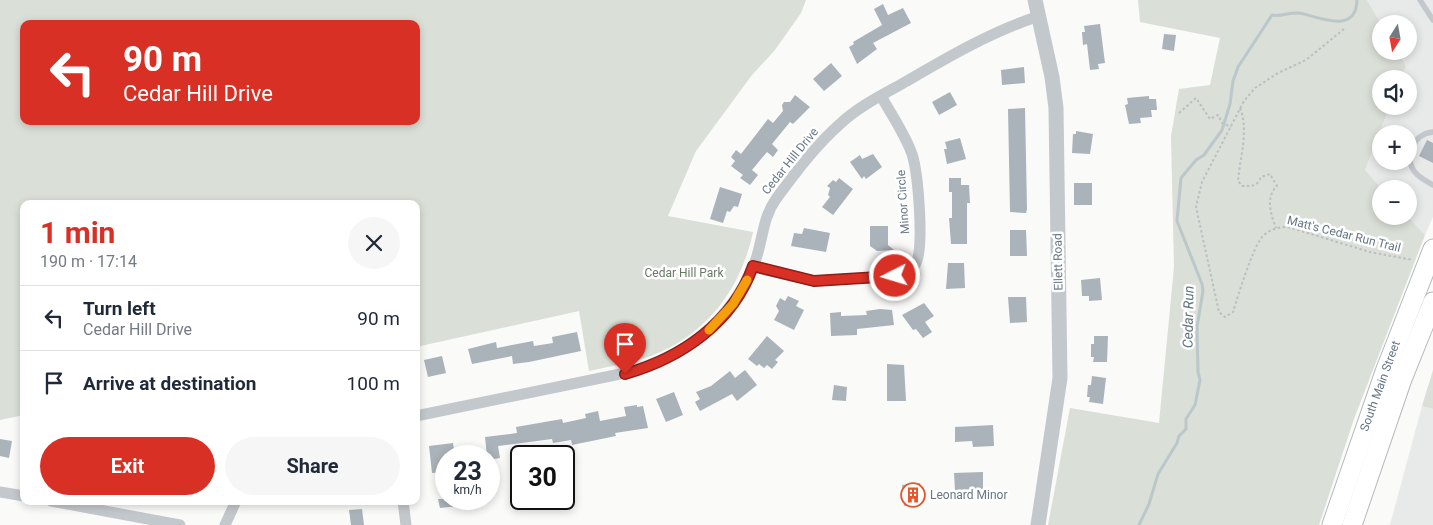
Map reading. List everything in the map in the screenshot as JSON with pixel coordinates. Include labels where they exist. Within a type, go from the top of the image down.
[{"type":"main road","name":"South Main Street","points":[[1332,525],[1385,372],[1430,257]]},
{"type":"main road","name":"South Main Street","points":[[1352,525],[1402,379],[1433,302]]},
{"type":"main road","points":[[1385,372],[1402,379]]},
{"type":"street","name":"Ellett Road","points":[[1034,0],[1052,77],[1056,108],[1061,352],[1058,398],[1038,525]]},
{"type":"street","name":"Cedar Hill Drive","points":[[420,415],[625,374],[663,361],[693,343],[716,323],[740,294],[753,266],[765,221],[777,198],[834,129],[860,108],[992,33],[1039,16]]},
{"type":"street","name":"Minor Circle","points":[[753,266],[803,280],[825,282],[895,276],[903,274],[915,265],[919,251],[916,171],[909,147],[881,96]]},
{"type":"street","points":[[0,492],[20,495]]},
{"type":"street","points":[[72,505],[180,525]]},
{"type":"street","points":[[225,525],[234,505]]},
{"type":"street","points":[[404,505],[406,525]]},
{"type":"lane","points":[[1420,0],[1430,10],[1433,20]]},
{"type":"lane","points":[[1433,132],[1421,136],[1414,142],[1410,152],[1410,162],[1414,172],[1433,185]]},
{"type":"path","points":[[1276,228],[1258,242],[1233,312],[1224,317],[1220,315],[1196,207],[1202,182],[1229,126],[1255,88],[1278,73],[1306,60],[1344,29]]},
{"type":"path","points":[[1179,113],[1196,98],[1210,119],[1218,115],[1222,123],[1229,126]]},
{"type":"path","name":"Matt's Cedar Run Trail","points":[[1240,108],[1245,119],[1238,181],[1242,186],[1254,186],[1258,184],[1260,177],[1270,174],[1277,186],[1271,193],[1270,207],[1276,228],[1288,227],[1370,252],[1419,261],[1430,257]]},
{"type":"shaded area","points":[[1367,0],[1433,0],[1433,217],[1425,235],[1416,225],[1417,180],[1374,180],[1365,170],[1372,152],[1372,170],[1417,170],[1417,125],[1383,125],[1386,115],[1417,115],[1417,70],[1404,70],[1406,66],[1403,60],[1418,60],[1418,15],[1376,15]]},
{"type":"shaded area","points":[[1422,406],[1433,409],[1433,525],[1390,525]]},
{"type":"green space","name":"Cedar Hill Park","points":[[0,0],[806,0],[801,13],[775,50],[752,75],[696,151],[668,216],[753,232],[739,275],[728,294],[700,327],[683,340],[663,351],[642,359],[589,371],[579,311],[420,346],[420,200],[20,200],[20,416],[0,420]]},
{"type":"green space","points":[[1138,0],[1367,0],[1376,15],[1372,15],[1372,60],[1403,60],[1406,66],[1404,70],[1372,70],[1372,115],[1386,115],[1383,125],[1372,125],[1372,152],[1365,170],[1374,180],[1372,180],[1372,225],[1416,225],[1425,235],[1354,419],[1319,525],[1048,525],[1070,408],[1159,423],[1174,267],[1171,136],[1179,89],[1210,85],[1220,38],[1140,22]]},
{"type":"green space","points":[[1433,370],[1433,409],[1422,406]]},
{"type":"building","points":[[883,4],[888,15],[903,8],[911,23],[873,43],[877,49],[857,64],[849,47],[854,44],[853,42],[882,25],[874,9]]},
{"type":"building","points":[[1100,24],[1105,63],[1098,64],[1099,69],[1090,70],[1087,44],[1083,45],[1082,32],[1085,32],[1084,26]]},
{"type":"building","points":[[1164,34],[1176,35],[1174,51],[1162,49]]},
{"type":"building","points":[[831,63],[842,76],[824,91],[813,79]]},
{"type":"building","points":[[1024,67],[1025,83],[1002,85],[1001,70]]},
{"type":"building","points":[[950,92],[957,105],[939,115],[932,102]]},
{"type":"building","points":[[795,95],[810,107],[793,124],[790,122],[772,144],[778,150],[773,157],[767,152],[752,170],[758,175],[750,185],[740,178],[743,175],[731,166],[735,161],[731,157],[736,150],[741,154],[768,119],[773,123],[783,111],[782,105],[784,102],[790,102]]},
{"type":"building","points":[[1149,96],[1149,99],[1156,99],[1157,110],[1151,110],[1152,117],[1140,118],[1141,123],[1129,124],[1125,105],[1128,104],[1127,98]]},
{"type":"building","points":[[1025,108],[1027,209],[1026,213],[1010,212],[1008,109]]},
{"type":"building","points":[[1076,131],[1093,134],[1090,154],[1072,153],[1073,134],[1076,134]]},
{"type":"building","points":[[960,138],[966,159],[947,164],[944,149],[947,149],[945,142]]},
{"type":"building","points":[[1427,140],[1433,143],[1433,163],[1419,156]]},
{"type":"building","points":[[873,154],[882,167],[866,179],[864,176],[862,179],[850,162],[860,155],[862,159]]},
{"type":"building","points":[[839,178],[853,189],[833,215],[822,207],[830,197],[828,195],[830,188],[827,186],[833,180],[836,182]]},
{"type":"building","points":[[949,178],[961,178],[961,185],[969,185],[970,203],[967,203],[967,244],[951,244],[949,218],[952,218],[952,192],[949,192]]},
{"type":"building","points":[[1074,183],[1092,183],[1092,205],[1074,205]]},
{"type":"building","points":[[720,187],[742,194],[738,207],[734,206],[730,212],[727,211],[723,223],[710,219]]},
{"type":"building","points":[[870,226],[888,226],[888,245],[894,250],[877,251],[870,246]]},
{"type":"building","points":[[804,228],[830,233],[826,252],[791,246],[794,233],[802,234]]},
{"type":"building","points":[[1010,230],[1026,230],[1027,256],[1010,256]]},
{"type":"building","points":[[948,263],[964,263],[965,288],[946,289]]},
{"type":"building","points":[[1100,278],[1102,300],[1089,301],[1089,296],[1082,296],[1081,280]]},
{"type":"building","points":[[788,296],[799,301],[796,306],[804,310],[794,330],[774,320],[779,311],[776,306],[780,298],[785,301]]},
{"type":"building","points":[[1008,297],[1026,297],[1027,322],[1010,323]]},
{"type":"building","points":[[924,303],[934,316],[925,322],[932,332],[923,338],[916,329],[913,330],[902,315]]},
{"type":"building","points":[[892,310],[894,325],[857,329],[857,335],[831,336],[830,313],[841,312],[841,316],[867,315],[866,311]]},
{"type":"building","points":[[577,332],[581,351],[529,362],[513,364],[512,356],[472,364],[468,349],[496,342],[497,348],[533,341],[534,346],[553,343],[552,337]]},
{"type":"building","points":[[767,336],[784,351],[775,360],[778,362],[772,369],[767,365],[764,368],[759,364],[757,366],[748,359]]},
{"type":"building","points":[[1094,336],[1108,336],[1107,362],[1093,362],[1094,357],[1091,357],[1091,344],[1094,344]]},
{"type":"building","points":[[442,356],[446,373],[428,377],[424,360]]},
{"type":"building","points":[[887,364],[904,365],[906,401],[887,401]]},
{"type":"building","points":[[745,370],[757,385],[737,401],[732,394],[700,411],[695,402],[700,399],[696,392],[711,386],[730,371],[735,378]]},
{"type":"building","points":[[1092,376],[1106,378],[1103,404],[1089,402],[1090,397],[1087,397],[1088,385],[1091,385]]},
{"type":"building","points":[[834,385],[847,387],[846,401],[832,400]]},
{"type":"building","points":[[674,392],[683,415],[666,422],[656,399]]},
{"type":"building","points":[[643,406],[648,428],[615,433],[616,436],[572,445],[571,440],[553,443],[552,439],[500,446],[486,445],[485,437],[517,433],[516,427],[562,419],[563,423],[586,418],[585,414],[598,411],[600,421],[626,416],[624,407]]},
{"type":"building","points":[[993,425],[994,446],[973,447],[972,441],[955,442],[955,427]]},
{"type":"building","points":[[0,439],[12,441],[9,458],[0,456]]},
{"type":"building","points":[[453,443],[453,445],[437,445]]},
{"type":"building","points":[[435,445],[435,473],[432,473],[429,446]]},
{"type":"building","points":[[983,472],[983,489],[955,490],[954,473]]},
{"type":"building","name":"Leonard Minor","points":[[920,483],[922,504],[904,506],[902,485]]},
{"type":"building","points":[[362,509],[364,525],[351,525],[349,510]]},
{"type":"waterway","name":"Cedar Run","points":[[1139,525],[1149,504],[1158,474],[1177,443],[1179,436],[1186,429],[1186,419],[1195,405],[1200,380],[1198,372],[1197,327],[1203,291],[1177,221],[1181,178],[1196,160],[1204,155],[1222,130],[1238,67],[1272,15],[1299,13],[1325,20],[1343,21],[1350,18],[1355,11],[1357,0]]},
{"type":"slow traffic","points":[[709,330],[733,304],[747,280]]},
{"type":"place","name":"Leonard Minor","points":[[913,495]]},
{"type":"route","points":[[625,374],[663,361],[704,335],[733,304],[746,283],[753,266],[803,280],[825,282],[895,276]]}]
